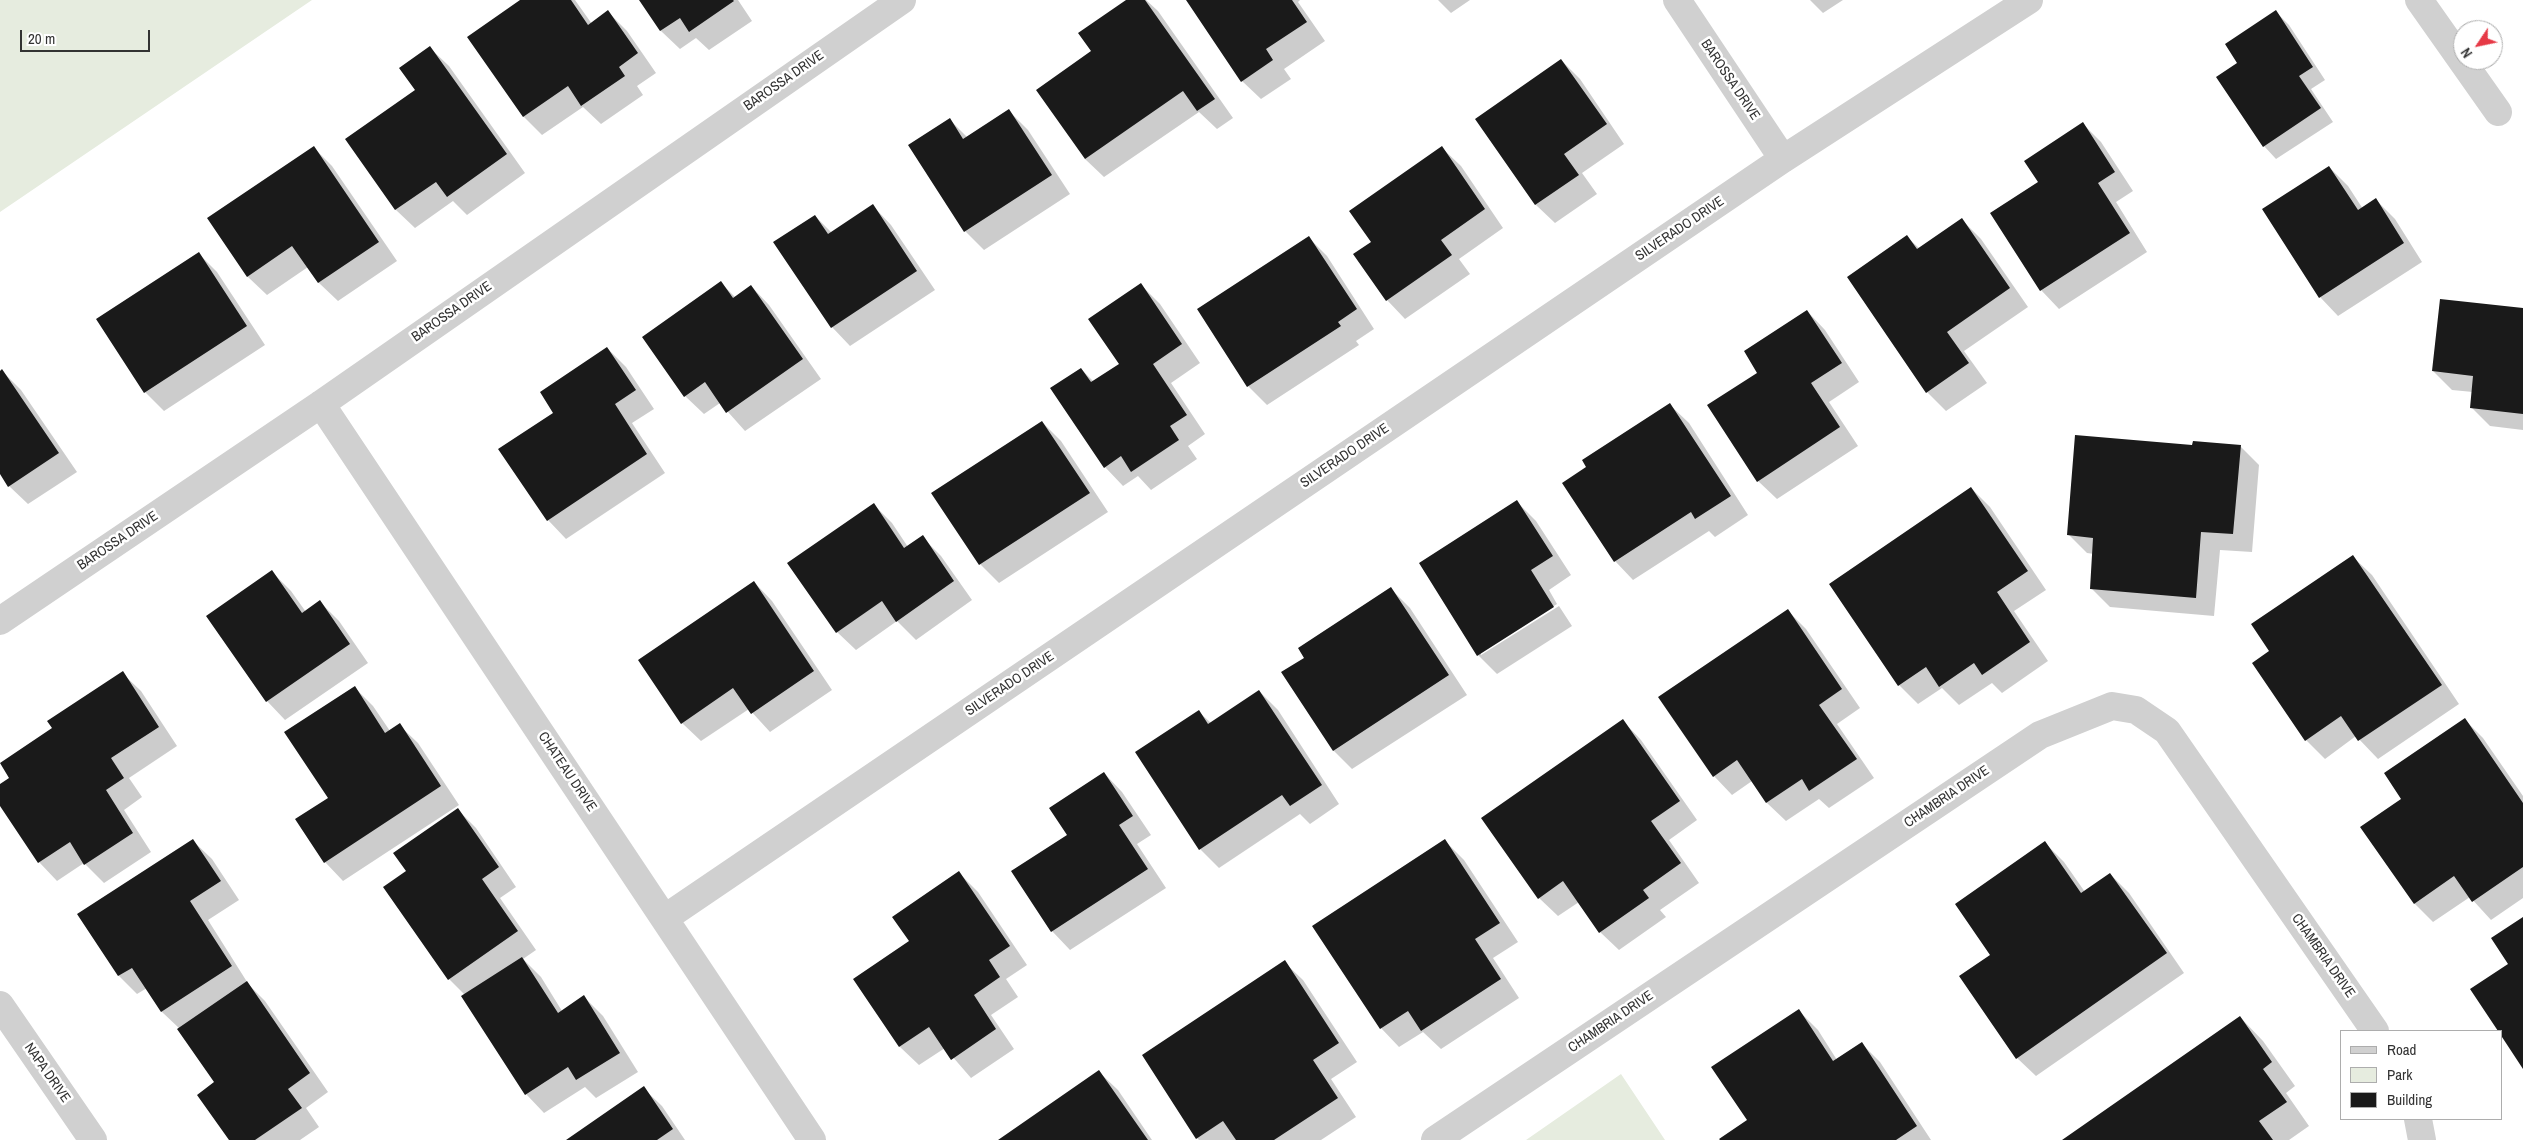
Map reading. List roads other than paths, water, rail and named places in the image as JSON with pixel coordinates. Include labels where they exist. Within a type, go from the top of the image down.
[{"type":"street","name":"BAROSSA DRIVE","points":[[0,621],[321,404],[902,0]]},
{"type":"street","name":"BAROSSA DRIVE","points":[[1677,0],[1784,159]]},
{"type":"street","name":"SILVERADO DRIVE","points":[[664,918],[1784,159],[2029,0]]},
{"type":"street","points":[[2419,0],[2498,112]]},
{"type":"street","name":"CHATEAU DRIVE","points":[[321,404],[812,1140]]},
{"type":"street","name":"CHAMBRIA DRIVE","points":[[1435,1140],[2040,735],[2112,706],[2136,710],[2167,731],[2374,1030]]},
{"type":"street","name":"NAPA DRIVE","points":[[0,1005],[93,1140]]},
{"type":"street","points":[[2418,1120],[2422,1140]]}]
